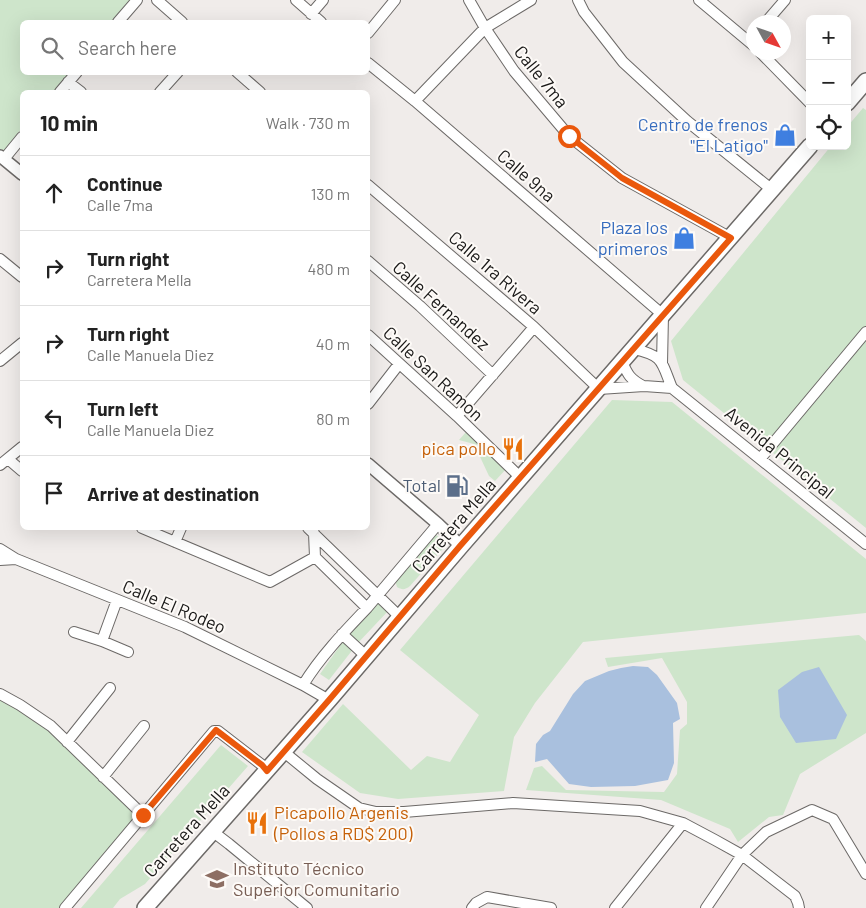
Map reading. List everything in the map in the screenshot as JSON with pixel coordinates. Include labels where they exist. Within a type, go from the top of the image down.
[{"type":"main road","points":[[851,98],[866,81]]},
{"type":"main road","name":"Carretera Mella","points":[[145,908],[367,657],[460,546],[806,150]]},
{"type":"street","points":[[120,20],[137,0]]},
{"type":"street","points":[[157,0],[180,20]]},
{"type":"street","points":[[296,0],[318,20]]},
{"type":"street","points":[[311,14],[323,0]]},
{"type":"street","points":[[370,31],[395,0]]},
{"type":"street","name":"Calle 7ma","points":[[469,0],[484,28],[514,72],[569,136],[622,178],[731,238]]},
{"type":"street","points":[[415,101],[484,28],[531,0]]},
{"type":"street","points":[[578,0],[584,12],[623,62],[686,121],[771,189]]},
{"type":"street","points":[[700,0],[746,37]]},
{"type":"street","points":[[772,15],[785,0]]},
{"type":"street","points":[[768,60],[806,99]]},
{"type":"street","name":"Calle 9na","points":[[370,65],[415,101],[663,315]]},
{"type":"street","points":[[62,90],[74,75]]},
{"type":"street","points":[[166,90],[176,75]]},
{"type":"street","points":[[241,75],[258,90]]},
{"type":"street","points":[[68,82],[78,90]]},
{"type":"street","points":[[20,139],[2,157],[20,172]]},
{"type":"street","name":"Calle 1ra Rivera","points":[[370,187],[534,327],[599,389]]},
{"type":"street","points":[[0,259],[20,275]]},
{"type":"street","name":"Calle Fernandez","points":[[370,263],[420,306],[493,375]]},
{"type":"street","points":[[662,364],[663,315]]},
{"type":"street","points":[[456,416],[534,327]]},
{"type":"street","points":[[760,459],[866,332]]},
{"type":"street","name":"Calle San Ramon","points":[[370,337],[521,478]]},
{"type":"street","points":[[2,356],[20,344]]},
{"type":"street","points":[[599,389],[644,386],[672,388],[662,364],[656,356],[634,349]]},
{"type":"street","points":[[622,362],[630,378],[644,386]]},
{"type":"street","points":[[370,401],[399,364]]},
{"type":"street","name":"Avenida Principal","points":[[672,388],[866,544]]},
{"type":"street","points":[[20,449],[4,462],[20,470]]},
{"type":"street","points":[[370,466],[438,524],[460,546]]},
{"type":"street","points":[[303,685],[311,671],[342,634],[367,608],[438,524]]},
{"type":"street","points":[[147,530],[270,582],[315,557]]},
{"type":"street","points":[[175,542],[180,530]]},
{"type":"street","points":[[311,530],[400,617]]},
{"type":"street","points":[[311,530],[315,557],[367,608]]},
{"type":"street","points":[[0,549],[16,559]]},
{"type":"street","name":"Calle El Rodeo","points":[[0,560],[16,559],[185,627],[303,685],[329,700]]},
{"type":"street","points":[[102,642],[117,600]]},
{"type":"street","points":[[74,632],[128,652]]},
{"type":"street","points":[[342,634],[367,657]]},
{"type":"street","points":[[67,742],[110,688]]},
{"type":"street","points":[[0,694],[51,726],[143,815]]},
{"type":"street","points":[[102,777],[144,726]]},
{"type":"street","points":[[65,908],[216,730],[262,765],[267,771]]},
{"type":"street","points":[[284,752],[317,779],[359,808],[376,812],[404,812],[513,803],[640,811],[683,823],[742,855],[795,896],[798,908]]},
{"type":"street","points":[[706,908],[742,855],[766,832],[812,810],[833,819],[866,874]]},
{"type":"street","points":[[615,908],[683,823]]},
{"type":"street","points":[[212,832],[307,908]]},
{"type":"street","points":[[472,908],[476,903],[487,897],[551,908]]},
{"type":"green space","points":[[0,0],[130,0],[113,20],[20,20],[20,75],[67,75],[55,90],[20,90],[20,131],[3,152],[0,150]]},
{"type":"green space","points":[[863,108],[866,110],[866,528],[683,380],[671,341],[828,150],[851,150],[851,122]]},
{"type":"green space","points":[[612,400],[672,402],[866,559],[866,613],[583,642],[535,703],[514,737],[504,791],[398,799],[360,793],[302,752],[343,704],[411,770],[427,756],[450,762],[479,715],[400,650]]},
{"type":"green space","points":[[466,432],[507,468],[495,481],[489,476],[474,444],[459,440]]},
{"type":"green space","points":[[434,533],[447,544],[410,586],[400,589],[397,587],[395,580]]},
{"type":"green space","points":[[379,600],[389,610],[357,644],[347,635]]},
{"type":"green space","points":[[859,635],[866,641],[866,733],[800,774],[783,815],[769,817],[738,842],[730,829],[661,800],[526,790],[534,768],[542,766],[566,790],[664,792],[677,774],[680,730],[687,724],[687,702],[662,658],[608,667],[605,658]]},
{"type":"green space","points":[[344,640],[354,648],[329,680],[320,674]]},
{"type":"green space","points":[[0,694],[20,705],[143,815],[64,908],[0,908]]},
{"type":"green space","points":[[221,745],[248,766],[145,884],[120,899],[113,908],[81,908]]},
{"type":"water","points":[[633,666],[648,667],[657,675],[677,703],[680,719],[673,723],[674,763],[668,780],[635,786],[591,787],[569,784],[547,759],[535,762],[536,744],[543,735],[550,731],[573,694],[585,681],[609,671]]},
{"type":"water","points":[[819,667],[847,715],[836,739],[796,743],[780,717],[778,690],[802,672]]},
{"type":"place","name":"Centro de frenos \"El Latigo\"","points":[[785,135]]},
{"type":"place","name":"Plaza los primeros","points":[[684,238]]},
{"type":"place","name":"pica pollo","points":[[513,449]]},
{"type":"place","name":"Total","points":[[457,486]]},
{"type":"place","name":"Picapollo Argenis (Pollos a RD$ 200)","points":[[257,823]]},
{"type":"place","name":"Instituto Técnico Superior Comunitario","points":[[217,879]]},
{"type":"route","points":[[143,815],[216,730],[262,765],[267,771],[460,546],[731,238],[622,178],[569,136]]}]
